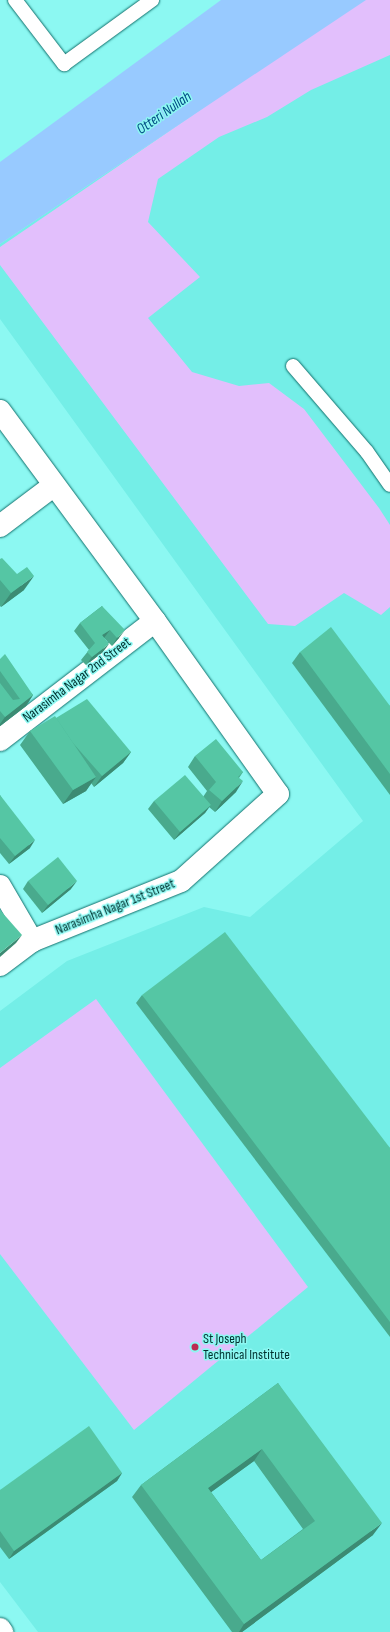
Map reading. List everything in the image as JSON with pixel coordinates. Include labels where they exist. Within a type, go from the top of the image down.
[{"type":"street","points":[[0,411],[155,621]]},
{"type":"street","points":[[0,526],[54,486]]},
{"type":"street","name":"Narasimha Nagar 2nd Street","points":[[0,740],[155,621]]},
{"type":"street","name":"Narasimha Nagar 1st Street","points":[[0,965],[32,941],[181,881],[278,794],[155,621]]},
{"type":"street","points":[[0,886],[32,941]]},
{"type":"lane","points":[[15,0],[64,64],[152,0]]},
{"type":"lane","points":[[293,366],[367,452],[390,486]]},
{"type":"shaded area","points":[[361,0],[390,0],[390,55],[311,90],[267,117],[219,137],[158,179],[148,222],[200,277],[148,318],[192,372],[239,386],[269,383],[304,409],[379,508],[390,525],[390,607],[381,615],[344,593],[295,626],[268,624],[0,265],[0,247]]},
{"type":"shaded area","points":[[366,0],[390,0],[390,1632],[38,1632],[0,1582],[0,1011],[67,961],[204,907],[250,917],[363,821],[0,319],[0,244]]},
{"type":"shaded area","points":[[96,999],[308,1287],[134,1430],[0,1254],[0,1068]]},
{"type":"water","name":"Otteri Nullah","points":[[221,0],[366,0],[0,244],[0,162]]},
{"type":"building","points":[[2,558],[17,574],[27,567],[34,576],[11,593],[0,580],[0,559]]},
{"type":"building","points":[[102,606],[125,630],[117,638],[110,630],[102,635],[109,644],[92,657],[87,652],[95,643],[80,623]]},
{"type":"building","points":[[331,627],[390,706],[390,774],[300,652]]},
{"type":"building","points":[[5,654],[33,695],[5,717],[0,711],[0,683],[13,700],[20,699],[0,671],[0,659]]},
{"type":"building","points":[[87,699],[131,752],[102,776],[73,743],[56,718]]},
{"type":"building","points":[[55,716],[96,777],[73,790],[30,731]]},
{"type":"building","points":[[216,739],[243,772],[238,777],[243,781],[222,801],[209,790],[216,782],[195,756]]},
{"type":"building","points":[[185,775],[211,805],[180,832],[154,801]]},
{"type":"building","points":[[0,795],[35,840],[15,856],[0,838]]},
{"type":"building","points":[[58,857],[77,881],[48,905],[28,881]]},
{"type":"building","points":[[0,910],[22,935],[0,953]]},
{"type":"building","points":[[225,932],[390,1148],[390,1322],[142,995]]},
{"type":"building","points":[[278,1383],[382,1523],[244,1624],[141,1485]],"holes":[[[262,1449],[315,1521],[261,1560],[208,1488]]]},
{"type":"building","points":[[89,1426],[122,1473],[14,1551],[0,1531],[0,1490]]},
{"type":"place","name":"St Joseph Technical Institute","points":[[195,1347]]}]
